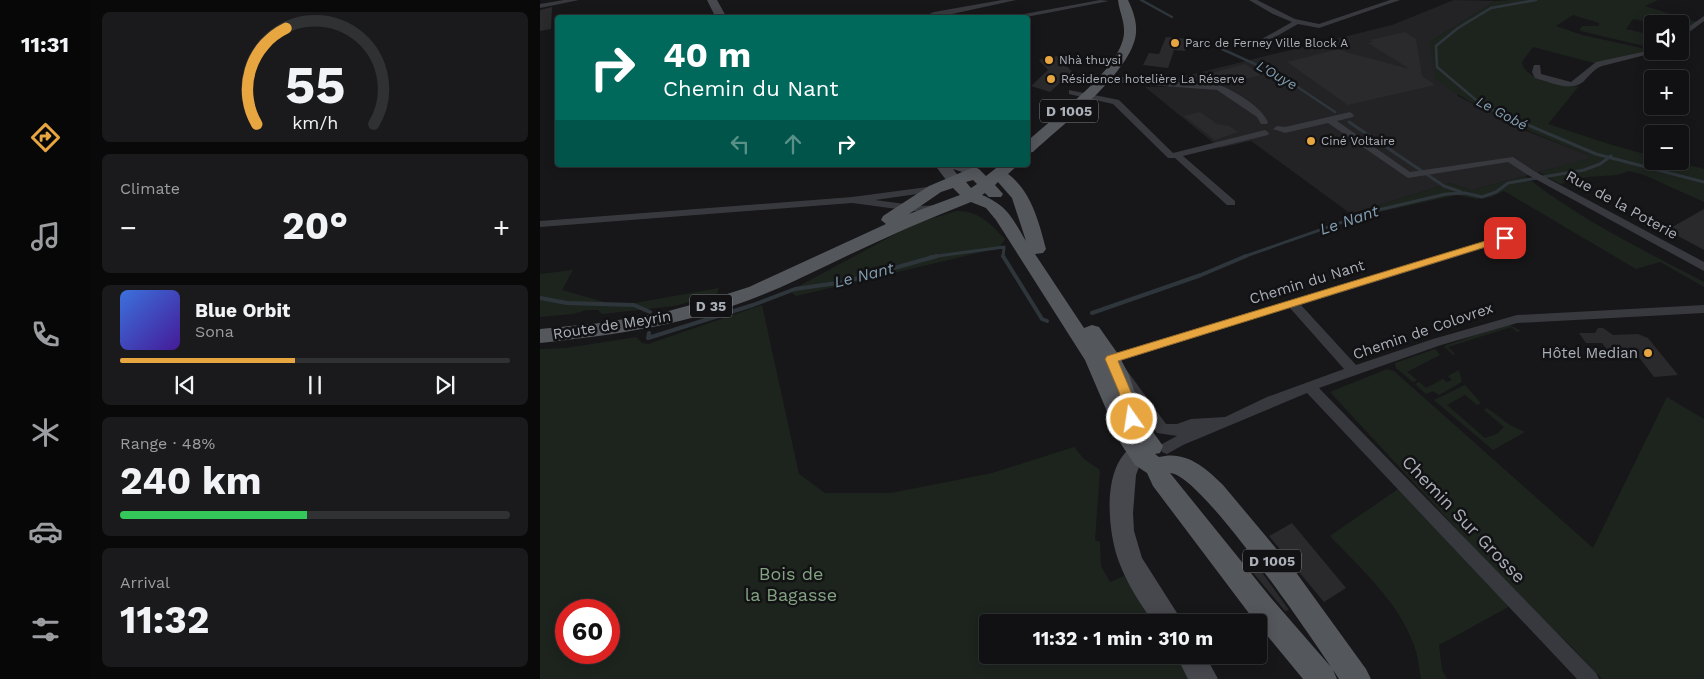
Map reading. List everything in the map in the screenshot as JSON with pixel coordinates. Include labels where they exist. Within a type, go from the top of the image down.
[{"type":"main road","name":"D 1005","points":[[1030,128],[1072,92],[1098,77],[1123,55],[1130,40],[1130,18],[1114,1]]},
{"type":"main road","name":"D 1005","points":[[1030,147],[1088,96],[1098,77]]},
{"type":"main road","name":"Route de Meyrin","points":[[851,247],[934,189],[956,182],[978,168]]},
{"type":"main road","points":[[978,168],[991,180]]},
{"type":"main road","name":"D 1005","points":[[991,180],[1006,206],[1037,248],[1111,359],[1125,392],[1132,419],[1157,455],[1161,479],[1261,607],[1322,679]]},
{"type":"main road","name":"D 1005","points":[[991,180],[992,205],[1004,217],[1047,288],[1094,358],[1129,438],[1157,455],[1183,466],[1204,482],[1310,611],[1356,679]]},
{"type":"main road","name":"Route de Meyrin","points":[[540,336],[628,326],[695,311],[776,283],[916,217],[948,206],[991,180]]},
{"type":"main road","points":[[956,182],[991,180]]},
{"type":"street","points":[[540,6],[576,0]]},
{"type":"street","points":[[712,0],[720,15]]},
{"type":"street","points":[[932,15],[1013,0]]},
{"type":"street","points":[[1252,0],[1281,16],[1297,22],[1319,26],[1397,0]]},
{"type":"street","points":[[1025,15],[1114,1]]},
{"type":"street","points":[[1689,30],[1704,18]]},
{"type":"street","points":[[1263,42],[1297,22]]},
{"type":"street","points":[[1536,67],[1538,76],[1572,85],[1577,83],[1590,69],[1599,64],[1644,54]]},
{"type":"street","points":[[1098,77],[1219,88],[1228,92],[1261,116],[1264,122]]},
{"type":"street","points":[[1072,92],[1116,102],[1174,156],[1231,203]]},
{"type":"street","points":[[1174,156],[1272,132],[1277,129],[1285,130],[1350,115]]},
{"type":"street","name":"Rue de la Poterie","points":[[1330,120],[1408,175],[1510,159],[1548,182],[1704,267]]},
{"type":"street","points":[[1265,133],[1258,131],[1254,126],[1264,122],[1273,124],[1277,129]]},
{"type":"street","points":[[944,167],[956,182]]},
{"type":"street","points":[[540,224],[852,200],[934,189]]},
{"type":"street","points":[[852,200],[926,209],[948,206]]},
{"type":"street","name":"Chemin du Nant","points":[[1111,359],[1494,242],[1505,238],[1511,232]]},
{"type":"street","points":[[1293,304],[1354,372]]},
{"type":"street","name":"Chemin de Colovrex","points":[[1157,455],[1178,440],[1241,416],[1272,401],[1437,342],[1517,318],[1704,309]]},
{"type":"street","points":[[1111,359],[1162,429],[1177,430],[1191,425],[1225,422]]},
{"type":"street","name":"Chemin Sur Grosse","points":[[1310,387],[1590,679]]},
{"type":"street","points":[[1157,455],[1129,462],[1124,479],[1120,518],[1123,541],[1138,577],[1163,614]]},
{"type":"street","points":[[1195,664],[1204,679]]},
{"type":"shaded area","points":[[1454,0],[1495,1],[1430,42],[1458,96],[1526,131],[1588,155],[1589,159],[1472,190],[1450,183],[1351,214],[1251,141],[1220,148],[1145,87],[1168,87],[1173,79],[1392,25]]},
{"type":"green space","points":[[1658,0],[1645,6],[1674,15],[1644,15],[1644,21],[1633,19],[1626,29],[1644,33],[1644,46],[1581,31],[1582,26],[1599,26],[1599,23],[1573,15],[1556,26],[1582,35],[1644,49],[1644,53],[1594,63],[1533,47],[1522,62],[1524,68],[1529,73],[1546,82],[1564,86],[1579,86],[1548,124],[1644,154],[1644,170],[1689,170],[1689,165],[1704,169],[1704,202],[1644,175],[1629,171],[1617,175],[1587,177],[1560,184],[1539,172],[1588,159],[1588,155],[1529,131],[1490,112],[1435,79],[1430,42],[1495,1]]},
{"type":"green space","points":[[1689,20],[1697,22],[1689,28]]},
{"type":"green space","points":[[1525,176],[1589,220],[1704,282],[1704,287],[1660,262],[1636,269],[1504,191],[1491,197],[1477,199],[1457,195],[1365,215],[1357,219],[1351,214],[1450,183],[1472,190]]},
{"type":"green space","points":[[957,211],[972,213],[984,219],[1005,239],[999,248],[796,296],[792,293],[799,286],[916,223]]},
{"type":"green space","points":[[573,270],[562,290],[608,303],[635,303],[719,288],[716,295],[674,306],[602,314],[598,310],[587,310],[573,314],[540,317],[540,274]]},
{"type":"green space","name":"Bois de la Bagasse","points":[[762,305],[799,474],[825,493],[891,493],[992,473],[1074,447],[1084,459],[1100,470],[1095,540],[1100,542],[1101,566],[1110,582],[1124,576],[1149,614],[979,614],[979,664],[1181,664],[1191,679],[540,679],[540,349],[566,348],[636,337],[642,343],[648,344]]},
{"type":"green space","points":[[1508,324],[1521,331],[1517,332],[1511,327],[1448,347],[1455,354],[1453,355],[1444,346]]},
{"type":"green space","points":[[1435,349],[1440,355],[1407,372],[1417,380],[1413,382],[1396,368],[1395,363]]},
{"type":"green space","points":[[1387,369],[1394,371],[1593,548],[1667,397],[1704,419],[1704,679],[1602,679],[1569,644],[1522,600],[1330,392]]},
{"type":"green space","points":[[1459,370],[1462,382],[1439,395],[1433,391],[1426,394],[1415,384],[1419,382],[1426,388],[1443,379],[1447,382],[1452,380],[1448,376]]},
{"type":"green space","points":[[1465,385],[1481,403],[1477,405],[1465,395],[1447,405],[1485,438],[1497,434],[1504,427],[1484,410],[1487,408],[1510,425],[1525,432],[1493,450],[1434,400]]},
{"type":"green space","points":[[1398,489],[1512,605],[1439,645],[1442,670],[1447,679],[1421,679],[1415,649],[1407,629],[1398,614],[1378,586],[1330,536]]},
{"type":"building","points":[[552,7],[551,29],[540,31],[540,10]]},
{"type":"building","points":[[1405,32],[1416,39],[1422,76],[1435,85],[1348,105],[1287,62],[1339,49],[1410,69],[1368,43],[1373,42],[1370,40]]},
{"type":"building","points":[[1166,37],[1189,39],[1185,51],[1174,50],[1168,68],[1143,65],[1149,53],[1159,54]]},
{"type":"building","name":"Résidence hotelière La Réserve","points":[[1058,56],[1072,72],[1050,92],[1031,86],[1048,70],[1039,60]]},
{"type":"building","points":[[1245,64],[1261,75],[1226,84],[1211,73]]},
{"type":"building","points":[[1200,112],[1217,124],[1229,126],[1238,132],[1215,140],[1184,116]]},
{"type":"building","points":[[1704,209],[1704,250],[1667,230]]},
{"type":"building","name":"Hôtel Median","points":[[1598,328],[1603,328],[1613,335],[1638,334],[1648,338],[1678,375],[1654,377],[1635,352],[1610,353],[1602,343],[1586,343],[1579,333],[1595,333]]},
{"type":"building","points":[[1292,523],[1346,588],[1324,602],[1269,536]]},
{"type":"building","points":[[1254,561],[1289,610],[1285,611],[1245,563]]},
{"type":"waterway","name":"L'Ouye","points":[[1141,0],[1172,17]]},
{"type":"waterway","name":"Le Gobé","points":[[1499,113],[1482,105],[1437,67],[1436,46],[1458,28],[1491,8],[1536,0]]},
{"type":"waterway","name":"L'Ouye","points":[[1216,44],[1222,49],[1281,76],[1335,112]]},
{"type":"waterway","name":"Le Gobé","points":[[1497,112],[1596,154],[1609,157]]},
{"type":"waterway","name":"L'Ouye","points":[[1349,122],[1444,186],[1461,192]]},
{"type":"waterway","name":"Le Nant","points":[[1243,257],[1374,211],[1446,194],[1465,193],[1482,197],[1496,192],[1508,183],[1584,170],[1600,164],[1609,157]]},
{"type":"waterway","name":"Le Gobé","points":[[1609,157],[1704,182]]},
{"type":"waterway","name":"Le Nant","points":[[937,256],[1004,247],[1003,256]]},
{"type":"waterway","name":"Le Nant","points":[[649,333],[648,338],[753,305],[795,289],[844,282],[937,256]]},
{"type":"waterway","name":"Le Nant","points":[[930,257],[937,256]]},
{"type":"waterway","name":"Le Nant","points":[[1003,256],[1042,319],[1047,321]]},
{"type":"waterway","name":"Le Nant","points":[[1092,313],[1201,275],[1246,256]]},
{"type":"waterway","name":"Le Nant","points":[[540,298],[567,303],[634,305],[650,312]]},
{"type":"place","name":"Parc de Ferney Ville Block A","points":[[1175,43]]},
{"type":"place","name":"Nhà thuysi","points":[[1049,60]]},
{"type":"place","name":"Résidence hotelière La Réserve","points":[[1051,79]]},
{"type":"place","name":"Ciné Voltaire","points":[[1311,141]]},
{"type":"place","name":"Hôtel Median","points":[[1648,353]]},
{"type":"route","points":[[1132,419],[1125,392],[1111,359],[1505,238]]}]
